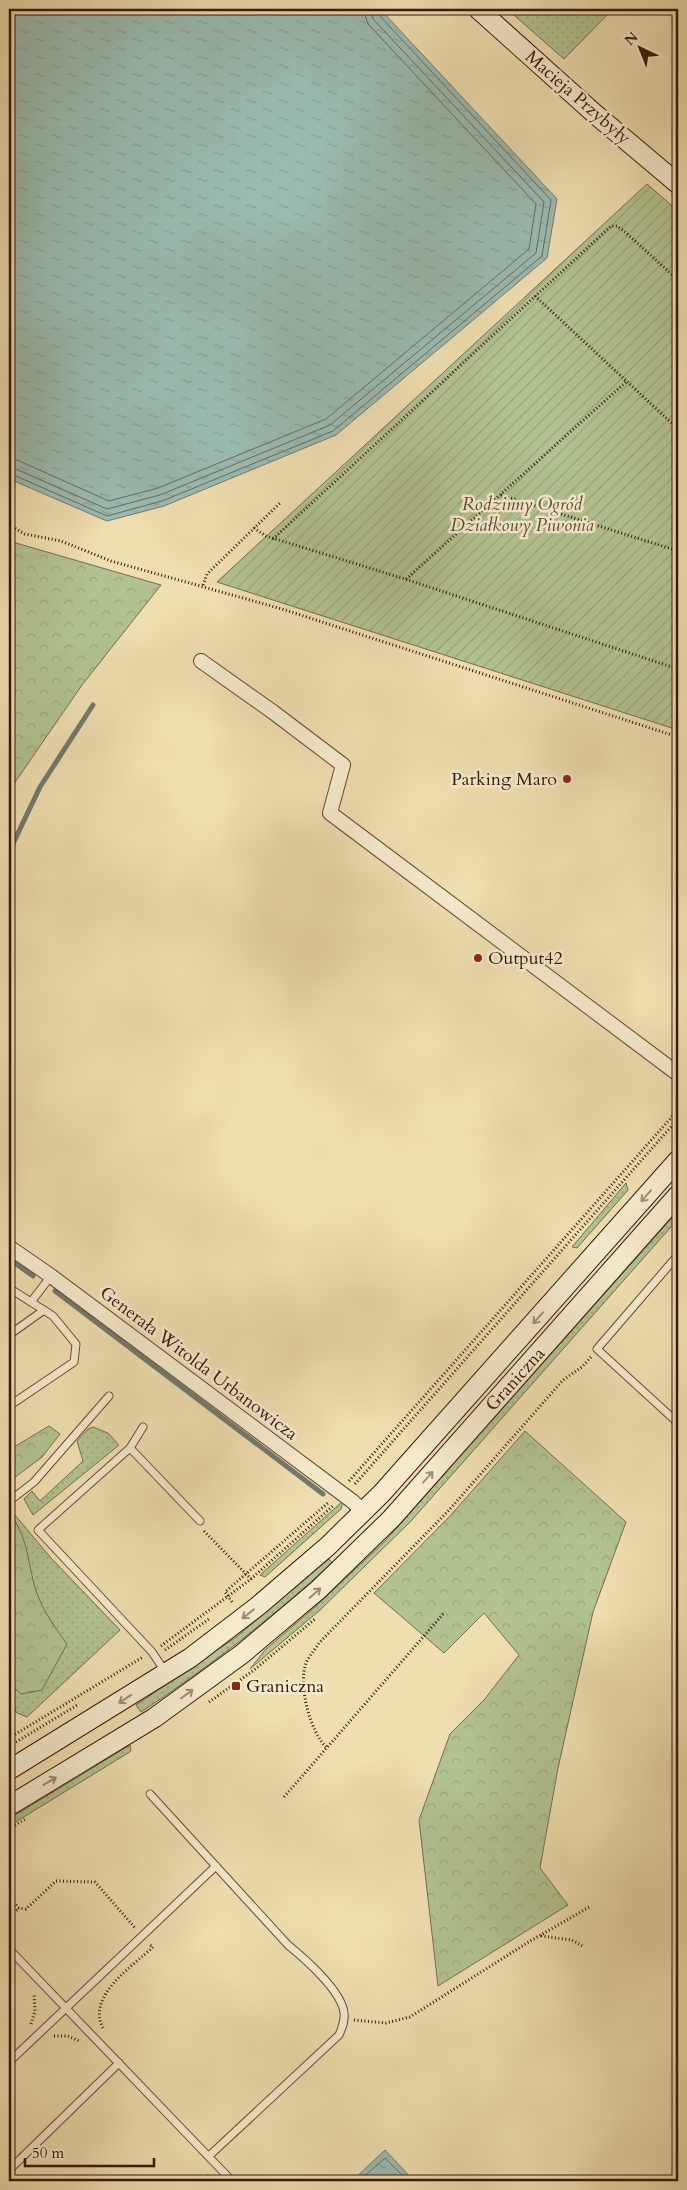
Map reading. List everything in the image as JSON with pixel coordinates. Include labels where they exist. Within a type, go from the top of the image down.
[{"type":"main road","name":"Macieja Przybyły","points":[[478,9],[595,114],[678,184]]},
{"type":"main road","name":"Graniczna","points":[[9,1770],[158,1661],[258,1606],[364,1512],[678,1160]]},
{"type":"main road","name":"Graniczna","points":[[9,1806],[154,1718],[242,1654],[318,1590],[391,1519],[678,1195]]},
{"type":"street","points":[[201,661],[273,712],[342,766],[330,812],[678,1074]]},
{"type":"street","name":"Generała Witolda Urbanowicza","points":[[9,1247],[51,1276],[364,1512]]},
{"type":"lane","points":[[678,1255],[597,1349],[678,1423]]},
{"type":"lane","points":[[31,1302],[51,1276]]},
{"type":"lane","points":[[9,1288],[53,1316],[76,1344],[74,1362],[9,1406]]},
{"type":"lane","points":[[9,1335],[44,1310]]},
{"type":"lane","points":[[9,1496],[12,1500],[34,1482],[109,1396]]},
{"type":"lane","points":[[143,1427],[130,1448],[38,1530],[158,1661]]},
{"type":"lane","points":[[130,1448],[200,1521]]},
{"type":"lane","points":[[150,1794],[288,1945],[303,1956],[329,1985],[341,2002],[344,2019],[339,2035],[209,2156]]},
{"type":"lane","points":[[9,2062],[216,1866]]},
{"type":"lane","points":[[9,1948],[232,2181]]},
{"type":"lane","points":[[9,2170],[119,2063]]},
{"type":"path","points":[[273,539],[611,226],[617,226],[625,232],[678,280]]},
{"type":"path","points":[[535,296],[678,429]]},
{"type":"path","points":[[405,579],[626,382]]},
{"type":"path","points":[[501,495],[678,551]]},
{"type":"path","points":[[203,585],[207,574],[280,503]]},
{"type":"path","points":[[9,525],[25,534],[61,541],[111,561],[203,585],[291,612],[678,737]]},
{"type":"path","points":[[254,528],[273,539],[405,579],[678,669]]},
{"type":"path","points":[[158,1661],[228,1596],[251,1579],[340,1495],[678,1110]]},
{"type":"path","points":[[353,1486],[678,1120]]},
{"type":"path","points":[[326,1747],[317,1739],[312,1726],[303,1679],[307,1662],[325,1637],[450,1509],[563,1380],[582,1367],[597,1349]]},
{"type":"path","points":[[225,1607],[233,1602],[225,1592],[340,1495]]},
{"type":"path","points":[[200,1521],[204,1531],[251,1579]]},
{"type":"path","points":[[284,1797],[444,1613]]},
{"type":"path","points":[[9,1738],[158,1661],[210,1618]]},
{"type":"path","points":[[9,1748],[81,1703]]},
{"type":"path","points":[[9,1897],[19,1908],[26,1909],[56,1882],[94,1882],[153,1947],[106,1992],[100,2004],[100,2022],[104,2031],[86,2048],[75,2038],[58,2035],[48,2038]]},
{"type":"path","points":[[344,2019],[386,2022],[410,2017],[591,1906]]},
{"type":"path","points":[[9,1918],[19,1908]]},
{"type":"path","points":[[540,1936],[572,1940],[584,1947]]},
{"type":"path","points":[[25,2046],[18,2038],[29,2028],[34,2018],[36,1998],[33,1991]]},
{"type":"path","points":[[203,2181],[209,2175]]},
{"type":"green space","points":[[507,9],[613,9],[564,59]]},
{"type":"green space","name":"Rodzinny Ogród Działkowy Piwonia","points":[[647,184],[678,211],[678,730],[217,582]]},
{"type":"green space","points":[[9,541],[161,585],[82,685],[9,791]]},
{"type":"green space","points":[[626,1183],[628,1190],[577,1248],[572,1247]]},
{"type":"green space","points":[[678,1211],[678,1219],[411,1521],[319,1611],[250,1669],[265,1650],[315,1607],[385,1541]]},
{"type":"green space","points":[[49,1426],[60,1434],[42,1457],[14,1478],[9,1475],[9,1450]]},
{"type":"green space","points":[[93,1427],[108,1433],[119,1445],[33,1515],[24,1499],[32,1491],[40,1501],[83,1461],[77,1441],[88,1429]]},
{"type":"green space","points":[[525,1431],[626,1522],[593,1612],[558,1768],[540,1868],[568,1905],[438,1986],[419,1820],[450,1734],[484,1700],[519,1655],[484,1613],[444,1653],[374,1593],[450,1516]]},
{"type":"green space","points":[[343,1501],[341,1509],[265,1577],[260,1575]]},
{"type":"green space","points":[[9,1508],[51,1558],[120,1630],[27,1717],[17,1713],[9,1700]]},
{"type":"green space","points":[[9,1512],[15,1520],[22,1537],[38,1597],[51,1622],[67,1644],[42,1690],[21,1694],[9,1682]]},
{"type":"green space","points":[[329,1559],[332,1563],[263,1622],[215,1660],[141,1712],[136,1705],[235,1638]]},
{"type":"green space","points":[[130,1745],[131,1751],[9,1826],[9,1819]]},
{"type":"water","points":[[9,9],[380,9],[557,199],[547,258],[336,435],[164,506],[107,521],[14,481],[9,476]]},
{"type":"water","points":[[385,2150],[413,2180],[352,2181]]},
{"type":"waterway","points":[[9,852],[40,787],[93,705]]},
{"type":"waterway","points":[[9,1259],[33,1276]]},
{"type":"waterway","points":[[55,1291],[323,1494]]},
{"type":"place","name":"Parking Maro","points":[[567,779]]},
{"type":"place","name":"Output42","points":[[478,958]]},
{"type":"place","name":"Graniczna","points":[[236,1686]]}]
